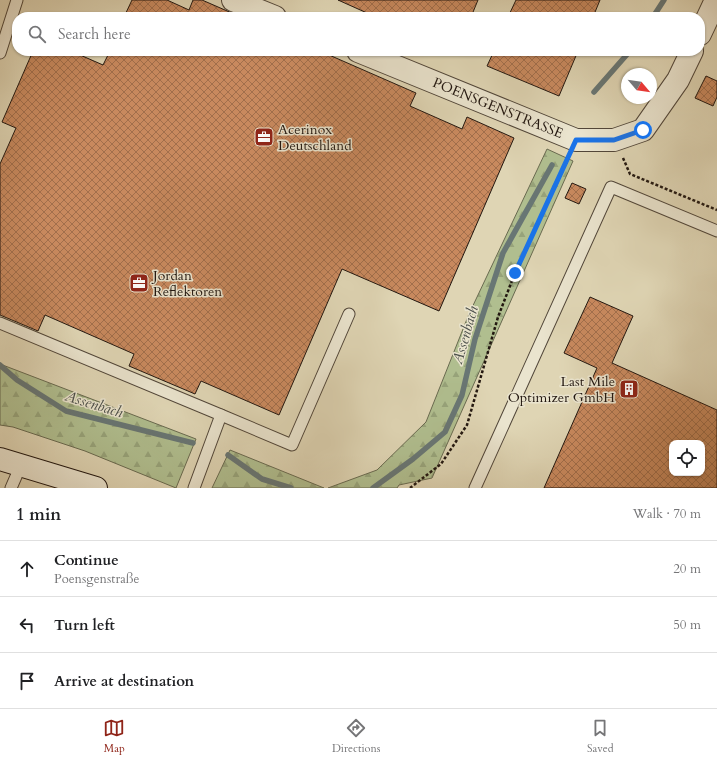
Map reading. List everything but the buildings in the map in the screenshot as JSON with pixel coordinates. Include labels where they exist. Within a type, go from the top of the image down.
[{"type":"street","points":[[233,0],[262,12]]},
{"type":"street","points":[[705,23],[716,0]]},
{"type":"street","name":"POENSGENSTRASSE","points":[[370,56],[576,140],[614,140],[643,130],[678,80],[690,56]]},
{"type":"street","points":[[0,459],[96,488]]},
{"type":"lane","points":[[13,12],[17,0]]},
{"type":"lane","points":[[0,53],[12,16]]},
{"type":"lane","points":[[475,488],[611,187],[717,231]]},
{"type":"lane","points":[[0,323],[292,445],[349,314]]},
{"type":"lane","points":[[194,488],[221,415]]},
{"type":"lane","points":[[10,488],[21,465]]},
{"type":"path","points":[[410,488],[440,464],[467,424],[498,317],[515,273],[576,140]]},
{"type":"path","points":[[614,140],[630,174],[717,210]]},
{"type":"green space","points":[[547,149],[573,161],[432,478],[399,485],[397,488],[328,488],[377,470],[426,422],[469,314]]},
{"type":"green space","points":[[0,364],[196,439],[176,488],[85,451],[13,427],[0,425]]},
{"type":"green space","points":[[230,450],[324,488],[212,488]]},
{"type":"waterway","name":"Assenbach","points":[[656,12],[664,0]]},
{"type":"waterway","name":"Assenbach","points":[[594,92],[626,56]]},
{"type":"waterway","name":"Assenbach","points":[[373,488],[413,459],[445,432],[462,395],[475,339],[503,253],[552,165]]},
{"type":"waterway","name":"Assenbach","points":[[0,365],[17,380],[66,411],[193,443]]},
{"type":"waterway","name":"Assenbach","points":[[228,455],[262,479],[291,488]]},
{"type":"place","name":"Acerinox Deutschland","points":[[264,137]]},
{"type":"place","name":"Jordan Reflektoren","points":[[139,283]]},
{"type":"place","name":"Last Mile Optimizer GmbH","points":[[629,389]]},
{"type":"route","points":[[515,273],[576,140],[614,140],[643,130]]}]
